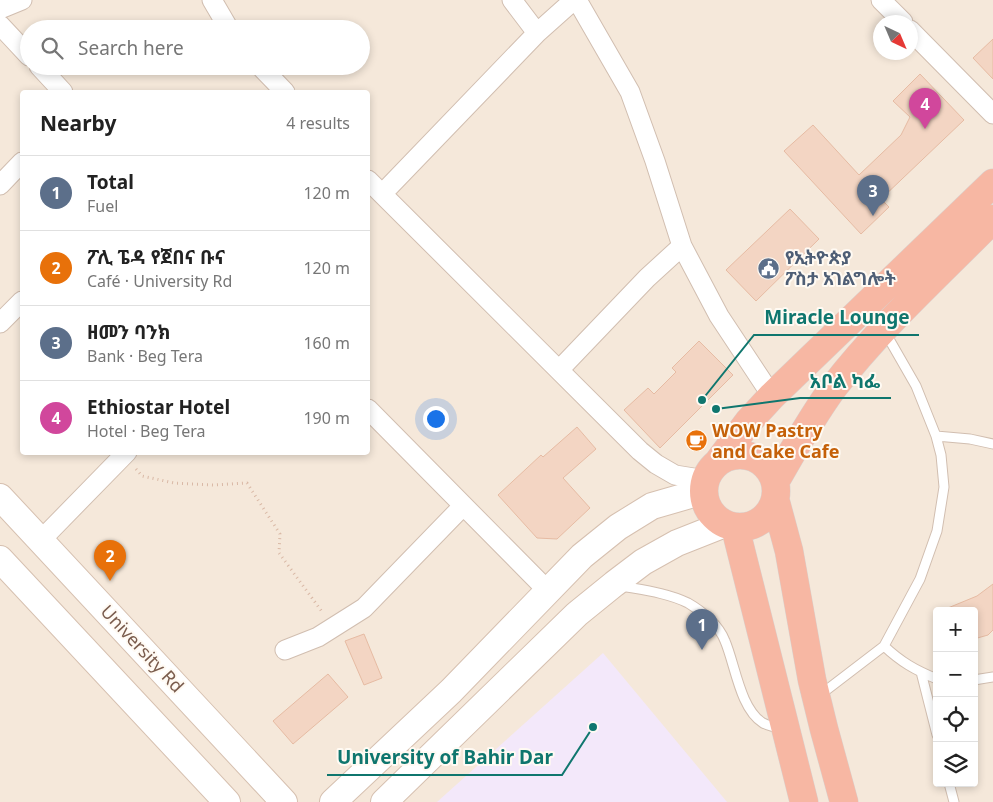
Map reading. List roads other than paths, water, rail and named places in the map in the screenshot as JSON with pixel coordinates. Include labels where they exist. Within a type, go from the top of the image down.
[{"type":"highway","points":[[993,183],[772,396],[750,421],[710,477],[705,501],[716,518],[730,525],[748,526],[760,520],[769,511],[775,491],[824,402],[883,330],[993,219]]},
{"type":"highway","points":[[710,477],[732,456],[746,456],[759,460],[769,470],[788,551],[824,729],[844,802]]},
{"type":"highway","points":[[730,525],[804,802]]},
{"type":"street","points":[[0,9],[22,0]]},
{"type":"street","points":[[212,0],[224,20]]},
{"type":"street","points":[[512,0],[537,33]]},
{"type":"street","points":[[382,194],[537,33],[576,0],[630,92],[655,161],[682,246],[719,316],[772,396]]},
{"type":"street","points":[[881,0],[896,15]]},
{"type":"street","points":[[0,25],[20,46]]},
{"type":"street","points":[[918,38],[993,114]]},
{"type":"street","points":[[47,75],[61,90]]},
{"type":"street","points":[[269,75],[283,90]]},
{"type":"street","points":[[0,185],[20,164]]},
{"type":"street","points":[[370,182],[640,451],[656,464],[675,475],[710,477]]},
{"type":"street","points":[[559,370],[647,278],[682,246]]},
{"type":"street","points":[[0,324],[20,304]]},
{"type":"street","points":[[370,411],[548,591],[578,614]]},
{"type":"street","points":[[41,540],[125,455]]},
{"type":"street","points":[[333,802],[451,691],[582,556],[618,526],[652,506],[710,477]]},
{"type":"street","name":"University Rd","points":[[0,497],[284,802]]},
{"type":"street","points":[[285,650],[318,637],[364,608],[463,506]]},
{"type":"street","points":[[384,802],[578,614],[614,584],[644,562],[677,543],[730,525]]},
{"type":"street","points":[[0,559],[227,802]]},
{"type":"lane","points":[[817,698],[884,646],[920,579],[937,531],[944,487],[941,455],[936,436],[916,386],[883,330]]},
{"type":"lane","points":[[936,436],[993,444]]},
{"type":"lane","points":[[614,584],[665,595],[686,602],[709,619],[725,639],[750,711],[763,722],[785,731]]},
{"type":"lane","points":[[884,646],[898,660],[933,677]]},
{"type":"lane","points":[[921,672],[933,719]]},
{"type":"lane","points":[[978,680],[993,678]]},
{"type":"lane","points":[[950,787],[954,802]]},
{"type":"place","name":"Ethiostar Hotel","points":[[925,129]]},
{"type":"place","name":"ዘመን ባንክ","points":[[873,216]]},
{"type":"place","name":"የኢትዮጵያ ፖስታ አገልግሎት","points":[[769,268]]},
{"type":"place","name":"Miracle Lounge","points":[[702,400]]},
{"type":"place","name":"አቦል ካፌ","points":[[716,409]]},
{"type":"place","name":"WOW Pastry and Cake Cafe","points":[[696,441]]},
{"type":"place","name":"ፖሊ ፔዳ የጀበና ቡና","points":[[110,581]]},
{"type":"place","name":"Total","points":[[702,650]]},
{"type":"place","name":"University of Bahir Dar","points":[[593,727]]}]
